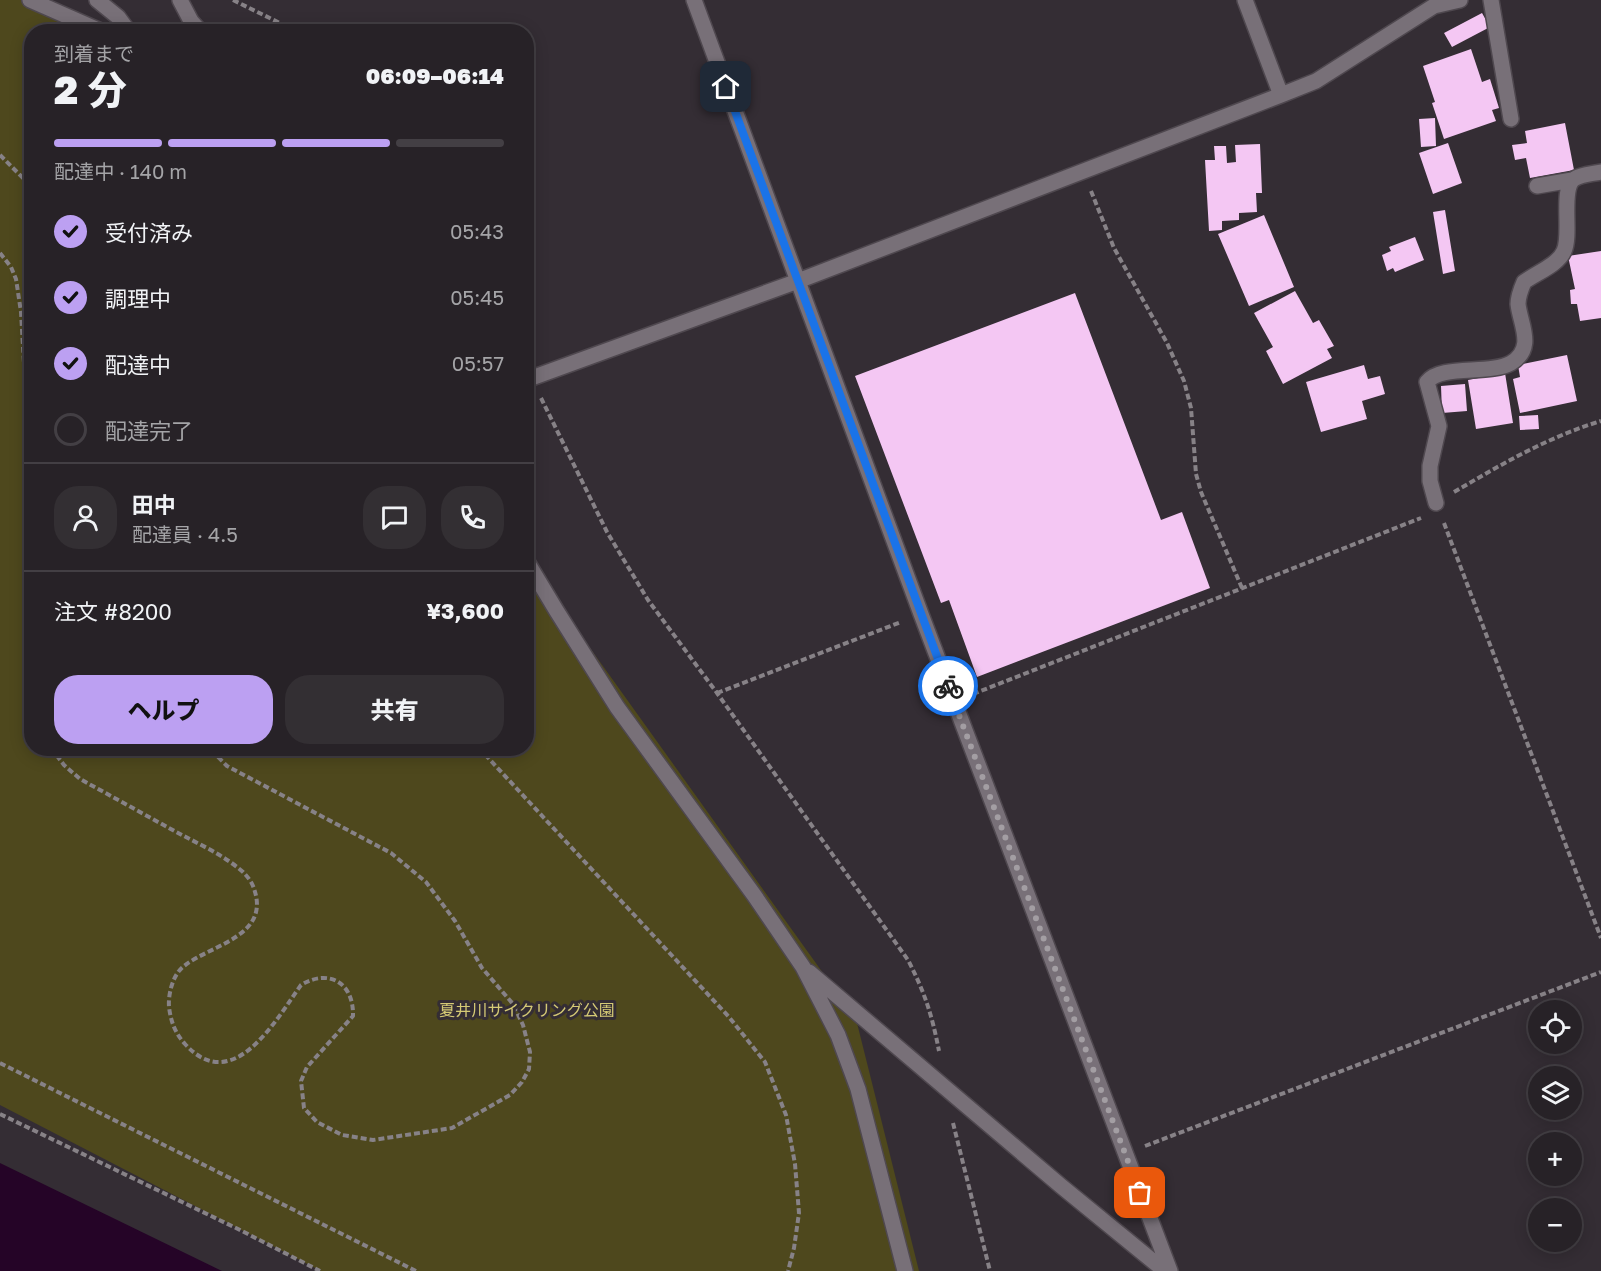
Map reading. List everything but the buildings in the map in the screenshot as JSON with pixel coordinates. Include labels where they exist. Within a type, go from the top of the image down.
[{"type":"street","points":[[30,0],[86,24]]},
{"type":"street","points":[[97,0],[123,24]]},
{"type":"street","points":[[180,0],[194,24]]},
{"type":"street","points":[[694,0],[921,614],[1170,1271]]},
{"type":"street","points":[[1245,0],[1281,95]]},
{"type":"street","points":[[534,377],[798,282],[1316,81],[1434,6],[1460,0]]},
{"type":"street","points":[[1491,0],[1511,119]]},
{"type":"street","points":[[1537,186],[1601,172]]},
{"type":"street","points":[[1436,502],[1430,481],[1430,466],[1439,426],[1427,382],[1430,378],[1446,373],[1500,367],[1514,361],[1525,343],[1525,332],[1518,302],[1520,291],[1524,282],[1560,259],[1565,250],[1568,188],[1572,180]]},
{"type":"street","points":[[534,573],[617,706],[754,895],[803,967],[838,1035],[858,1089],[905,1271]]},
{"type":"street","points":[[803,967],[1165,1271]]},
{"type":"path","points":[[233,0],[282,24]]},
{"type":"path","points":[[0,154],[24,180]]},
{"type":"path","points":[[1083,172],[1114,248],[1167,344],[1184,381],[1191,408],[1196,474],[1201,492],[1242,588]]},
{"type":"path","points":[[0,253],[12,267],[16,279],[24,359]]},
{"type":"path","points":[[534,389],[607,532],[648,600],[908,960],[924,990],[952,1119],[990,1271]]},
{"type":"path","points":[[954,701],[1424,517],[1436,502],[1520,454],[1571,430],[1601,421]]},
{"type":"path","points":[[1436,502],[1601,938]]},
{"type":"path","points":[[717,693],[921,614]]},
{"type":"path","points":[[57,756],[80,779],[215,853],[243,872],[252,883],[258,899],[255,916],[250,924],[236,938],[183,966],[174,980],[169,1000],[171,1020],[178,1036],[189,1048],[204,1059],[221,1061],[238,1058],[249,1051],[262,1037],[301,985],[310,980],[326,977],[340,983],[351,995],[354,1003],[353,1016],[307,1066],[301,1081],[304,1108],[317,1122],[342,1135],[373,1140],[417,1134],[452,1128],[510,1095],[522,1082],[529,1069],[530,1052],[523,1025],[513,1004],[482,968],[455,921],[426,882],[391,853],[227,766],[217,756]]},
{"type":"path","points":[[486,756],[729,1017],[765,1062],[786,1115],[795,1164],[799,1213],[788,1271]]},
{"type":"path","points":[[1125,1154],[1601,972]]},
{"type":"path","points":[[0,1063],[416,1271]]},
{"type":"path","points":[[0,1114],[320,1271]]},
{"type":"green space","name":"夏井川サイクリング公園","points":[[0,0],[30,0],[57,12],[102,24],[24,24],[24,756],[534,756],[534,556],[557,602],[856,1019],[919,1271],[321,1271],[0,1105]]},
{"type":"shaded area","points":[[0,1163],[222,1271],[0,1271]]},
{"type":"way so far","points":[[948,686],[1140,1193]]},
{"type":"route","points":[[726,87],[948,686]]}]
